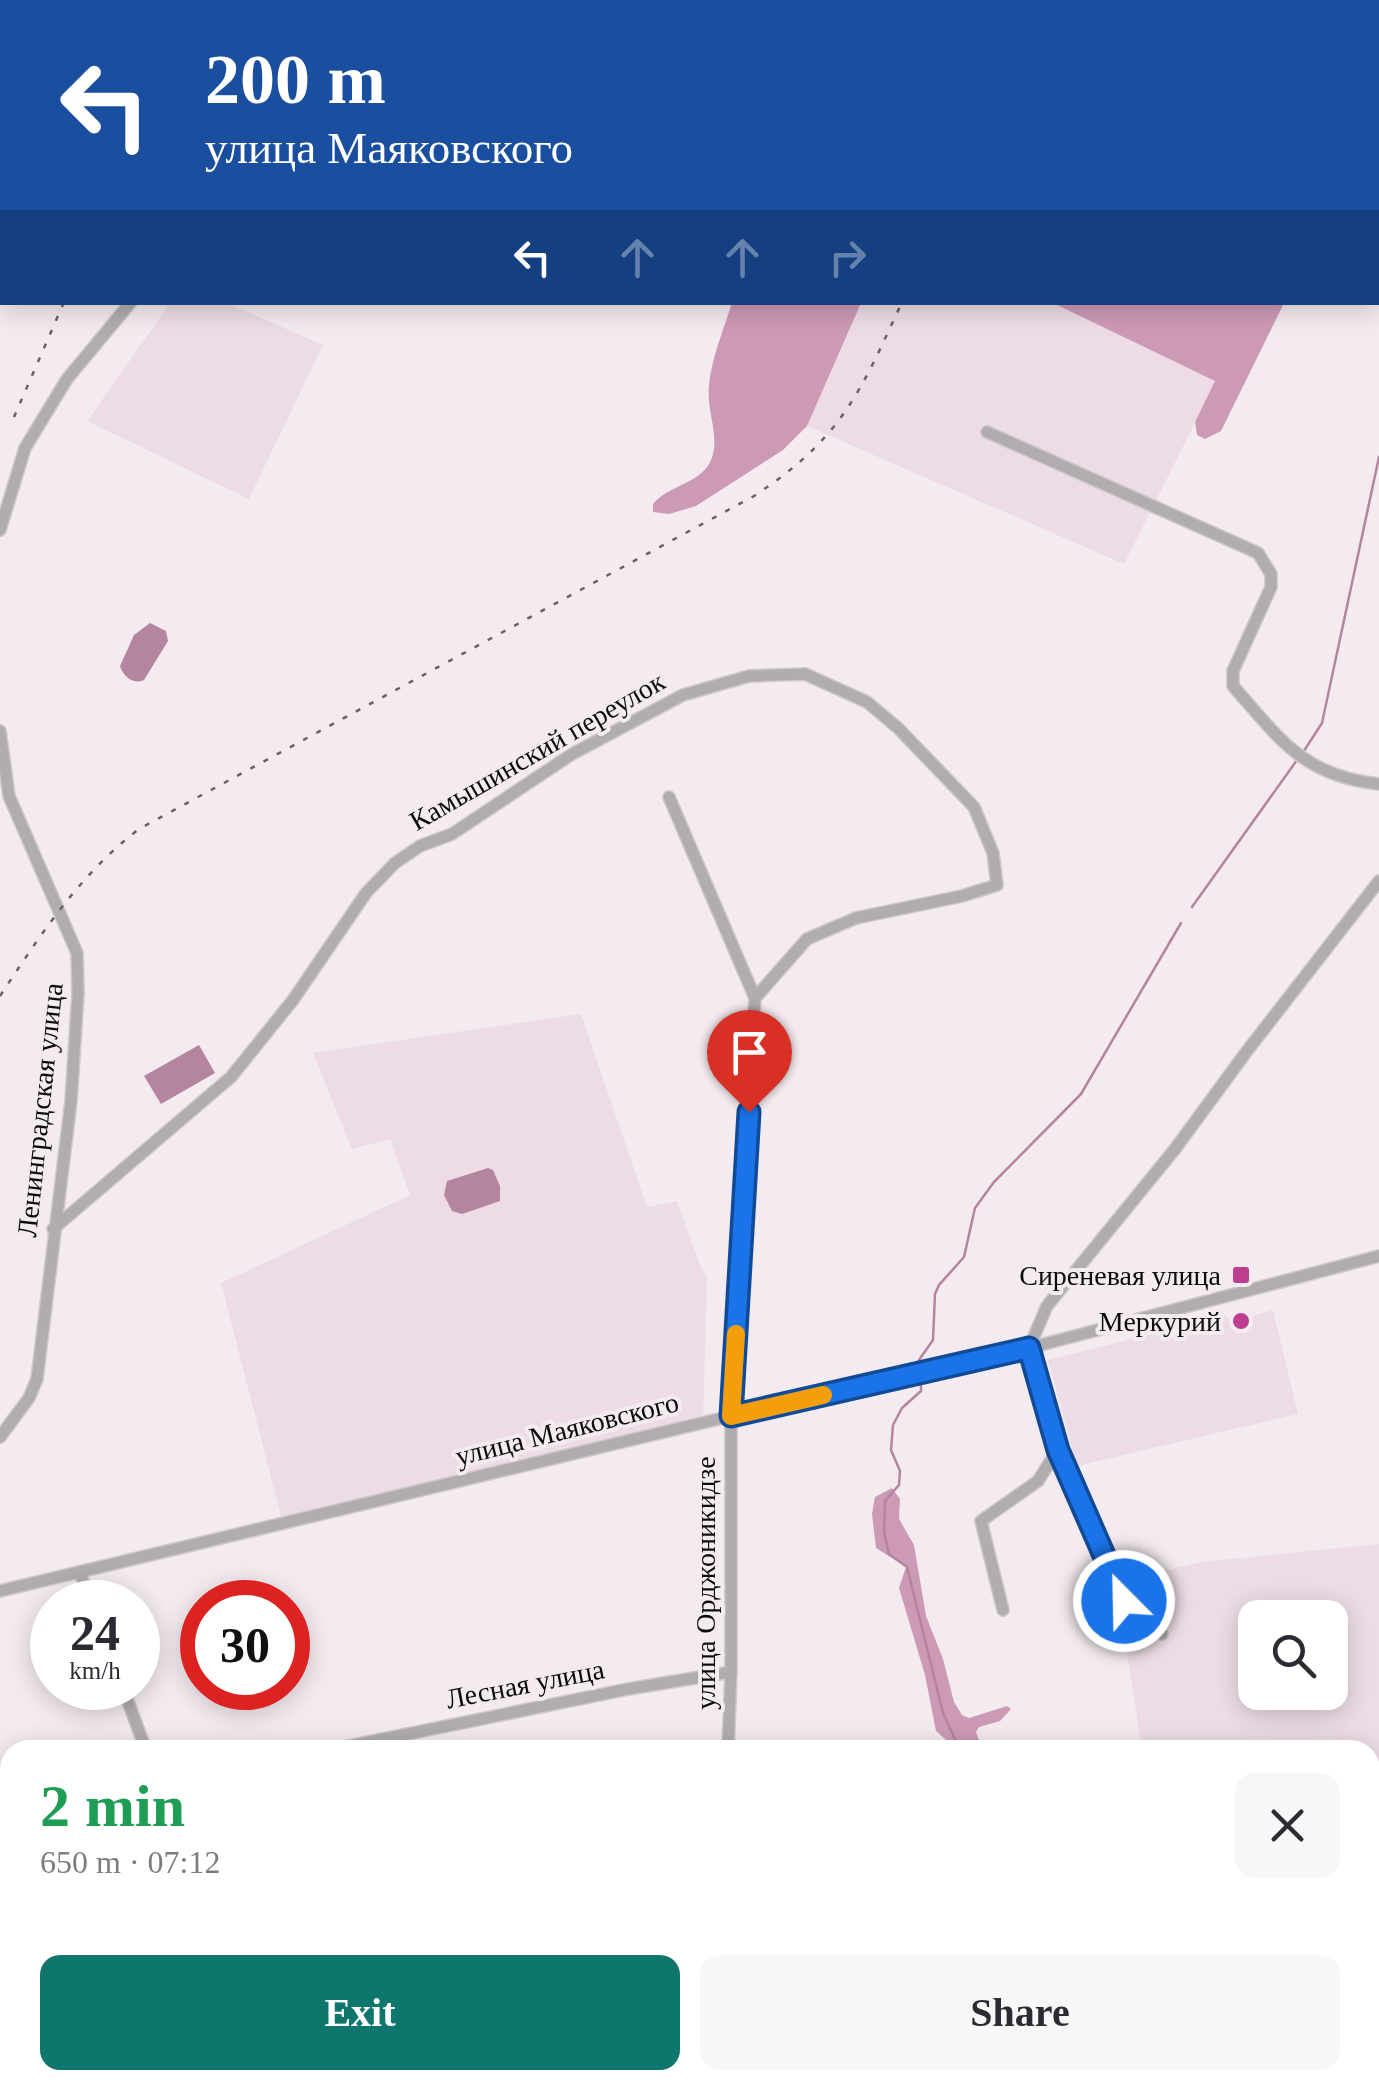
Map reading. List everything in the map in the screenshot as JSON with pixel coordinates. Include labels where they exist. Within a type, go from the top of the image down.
[{"type":"street","points":[[0,530],[26,448],[66,379],[128,305]]},
{"type":"street","points":[[987,432],[1258,554],[1271,574],[1271,587],[1233,671],[1233,686],[1290,751],[1349,781],[1379,784]]},
{"type":"street","name":"Камышинский переулок","points":[[54,1230],[230,1076],[293,1000],[366,894],[395,862],[420,846],[452,834],[572,754],[683,695],[749,676],[805,674],[867,702],[974,806],[993,853],[997,884],[976,893],[856,918],[807,939],[755,998]]},
{"type":"street","name":"Ленинградская улица","points":[[0,731],[9,796],[78,953],[71,1100],[37,1379],[29,1398],[0,1436]]},
{"type":"street","points":[[668,797],[755,998]]},
{"type":"street","points":[[1162,1634],[1124,1601],[1058,1450],[1029,1348],[1048,1306],[1176,1149],[1246,1051],[1379,881]]},
{"type":"street","name":"улица Орджоникидзе","points":[[728,1740],[731,1416],[755,998]]},
{"type":"street","name":"улица Маяковского","points":[[0,1592],[1029,1348],[1379,1256]]},
{"type":"street","points":[[1002,1610],[981,1528],[985,1516],[1038,1481],[1058,1450]]},
{"type":"street","points":[[80,1572],[83,1580]]},
{"type":"street","name":"Лесная улица","points":[[378,1740],[731,1672]]},
{"type":"street","points":[[131,1710],[142,1740]]},
{"type":"shaded area","points":[[169,305],[232,305],[323,345],[249,499],[87,421]]},
{"type":"shaded area","points":[[731,305],[860,305],[807,426],[783,450],[696,506],[669,514],[653,512],[653,504],[659,498],[704,471],[712,457],[709,390]]},
{"type":"shaded area","points":[[860,305],[1057,305],[1216,381],[1124,564],[807,426]]},
{"type":"shaded area","points":[[1057,305],[1283,305],[1221,431],[1205,439],[1197,435],[1195,422],[1215,381]]},
{"type":"shaded area","points":[[150,623],[166,631],[168,641],[144,680],[132,680],[120,666],[134,635]]},
{"type":"shaded area","points":[[581,1014],[647,1207],[677,1201],[707,1276],[703,1423],[283,1524],[221,1283],[410,1195],[390,1139],[352,1149],[313,1053]]},
{"type":"shaded area","points":[[199,1045],[215,1073],[161,1104],[144,1076]]},
{"type":"shaded area","points":[[488,1168],[493,1170],[500,1186],[500,1201],[462,1214],[452,1211],[444,1195],[447,1181]]},
{"type":"shaded area","points":[[1273,1310],[1298,1414],[1077,1466],[1048,1360],[1225,1315],[1232,1321]]},
{"type":"shaded area","points":[[892,1488],[900,1499],[899,1519],[914,1545],[926,1616],[954,1702],[962,1715],[969,1718],[1007,1706],[1011,1709],[1000,1721],[979,1727],[976,1732],[979,1740],[946,1740],[936,1731],[925,1675],[899,1588],[906,1567],[876,1548],[872,1514],[875,1497]]},
{"type":"shaded area","points":[[1379,1544],[1379,1740],[1140,1740],[1125,1640],[1161,1634],[1141,1576],[1202,1562]]},
{"type":"waterway","points":[[1302,754],[1322,723],[1379,457]]},
{"type":"waterway","points":[[1192,907],[1297,760]]},
{"type":"waterway","points":[[919,1370],[919,1360],[933,1340],[935,1294],[964,1257],[975,1208],[994,1182],[1081,1094],[1181,923]]},
{"type":"waterway","points":[[921,1378],[921,1391],[902,1408],[893,1425],[891,1450],[900,1471],[899,1485],[885,1501],[884,1532],[889,1554],[907,1567],[943,1713],[955,1740]]},
{"type":"railway","points":[[14,417],[63,305]]},
{"type":"railway","points":[[0,996],[80,885],[139,829],[754,496],[784,475],[828,434],[845,412],[901,305]]},
{"type":"slow traffic","points":[[736,1334],[731,1416],[823,1395]]},
{"type":"place","name":"Сиреневая улица","points":[[1241,1275]]},
{"type":"place","name":"Меркурий","points":[[1241,1321]]},
{"type":"route","points":[[749,1112],[731,1416],[1029,1348],[1058,1450],[1124,1601]]}]
